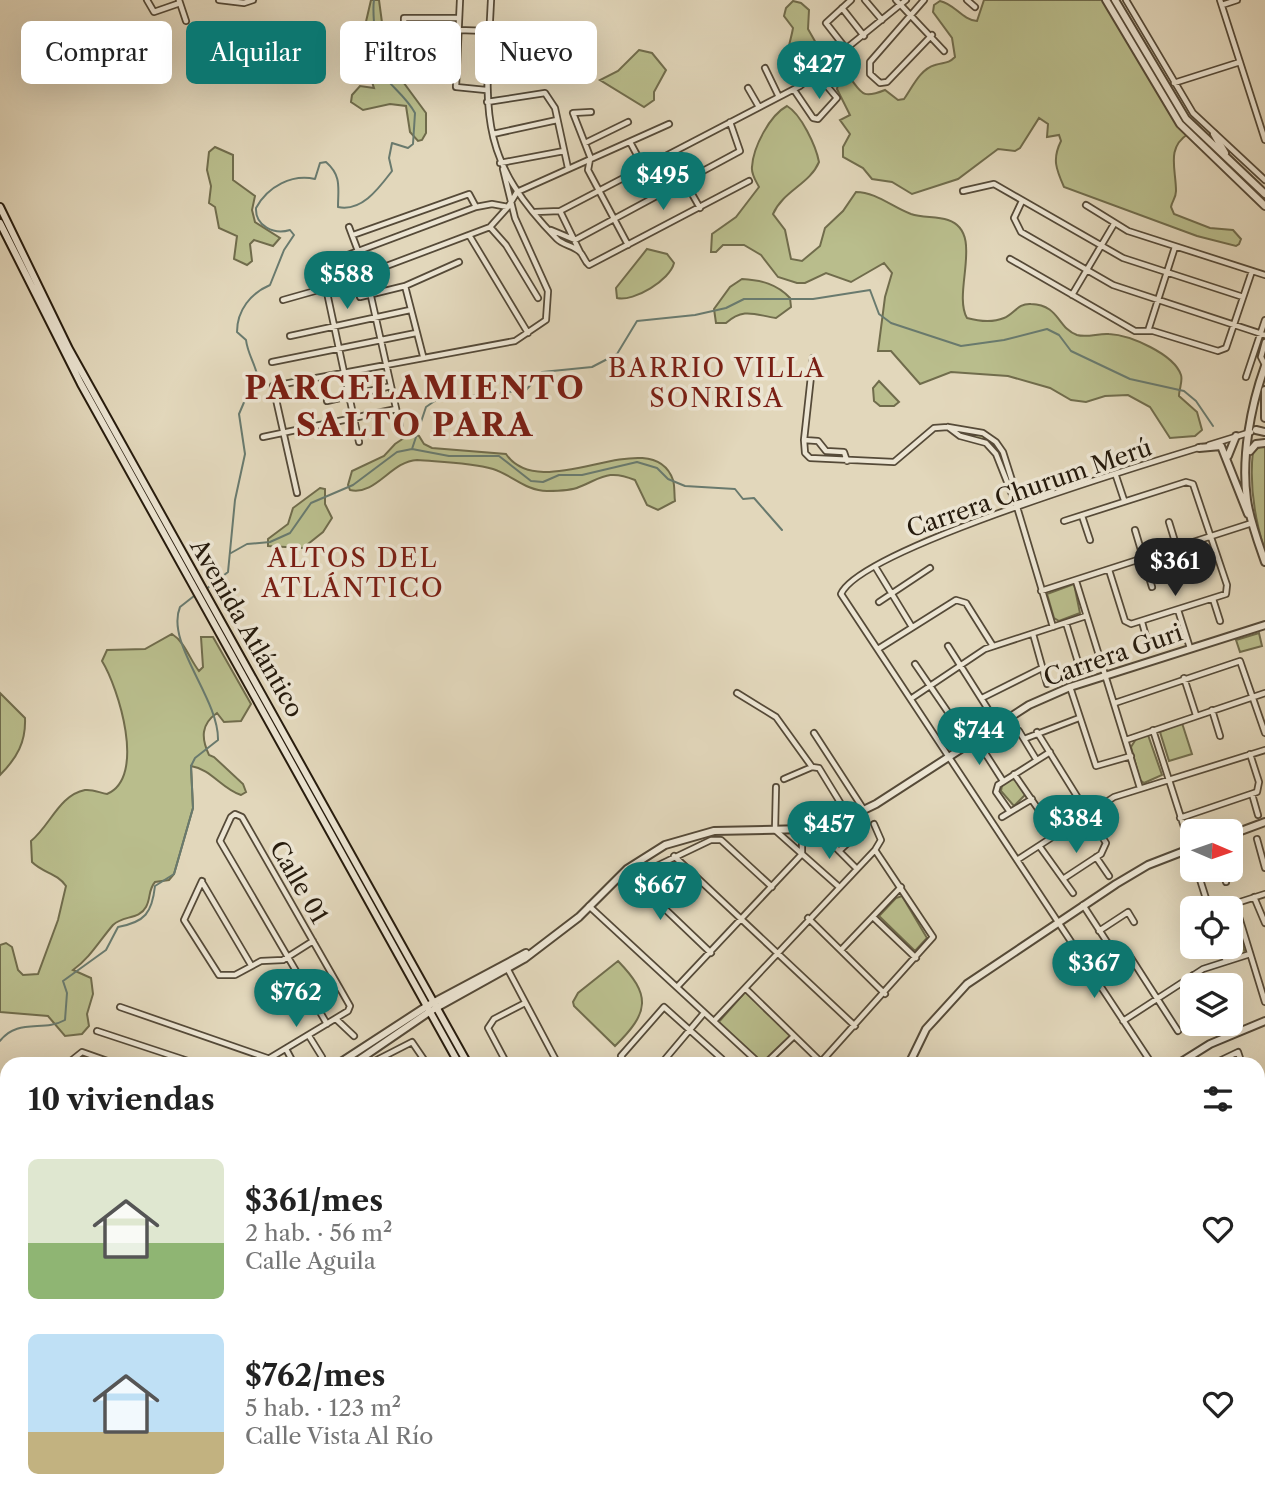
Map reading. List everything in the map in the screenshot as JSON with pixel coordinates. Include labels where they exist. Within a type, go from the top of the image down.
[{"type":"street","points":[[147,0],[154,12],[180,2],[186,20]]},
{"type":"street","points":[[219,0],[249,1]]},
{"type":"street","points":[[404,21],[404,18],[459,19],[460,0]]},
{"type":"street","points":[[490,21],[491,0]]},
{"type":"street","points":[[847,50],[826,23],[851,0]]},
{"type":"street","points":[[865,0],[882,20]]},
{"type":"street","points":[[535,212],[560,211],[793,90],[864,36],[898,2],[906,0]]},
{"type":"street","points":[[924,0],[913,16],[870,62],[868,71],[880,83],[888,81],[932,36]]},
{"type":"street","points":[[967,0],[975,7]]},
{"type":"street","points":[[1106,0],[1180,124],[1265,205]]},
{"type":"street","points":[[1115,0],[1181,113],[1265,194]]},
{"type":"street","points":[[1126,0],[1193,113],[1265,180]]},
{"type":"street","points":[[1237,0],[1221,2],[1265,140]]},
{"type":"street","points":[[898,2],[944,51]]},
{"type":"street","points":[[842,8],[864,36]]},
{"type":"street","points":[[1174,83],[1240,62]]},
{"type":"street","points":[[765,68],[779,97]]},
{"type":"street","points":[[793,90],[813,118],[818,119],[837,100],[816,73]]},
{"type":"street","points":[[456,84],[460,90],[485,90]]},
{"type":"street","points":[[485,84],[492,134],[503,169],[517,192],[548,229],[564,245],[580,252]]},
{"type":"street","points":[[748,88],[759,107]]},
{"type":"street","points":[[486,102],[543,92],[552,102],[568,168]]},
{"type":"street","points":[[591,112],[573,112],[590,159],[587,167],[628,245]]},
{"type":"street","points":[[492,134],[557,120]]},
{"type":"street","points":[[585,143],[628,122]]},
{"type":"street","points":[[575,240],[740,151],[730,122]]},
{"type":"street","points":[[283,300],[326,288],[490,228],[510,206],[517,192],[668,124]]},
{"type":"street","points":[[1213,134],[1235,165]]},
{"type":"street","points":[[630,142],[658,194]]},
{"type":"street","points":[[500,163],[564,151]]},
{"type":"street","points":[[296,493],[273,386],[515,341],[548,316],[548,292],[510,206],[503,169]]},
{"type":"street","points":[[1258,173],[1265,171]]},
{"type":"street","points":[[684,180],[700,208]]},
{"type":"street","points":[[560,211],[589,265],[749,181]]},
{"type":"street","points":[[963,191],[992,183],[1130,262],[1243,297]]},
{"type":"street","points":[[353,235],[469,194],[476,207]]},
{"type":"street","points":[[1022,201],[1014,218],[1021,232],[1113,285],[1263,335]]},
{"type":"street","points":[[321,265],[476,207],[492,204],[510,206]]},
{"type":"street","points":[[1086,205],[1114,224],[1175,247],[1265,275]]},
{"type":"street","name":"Avenida Atlántico","points":[[0,207],[69,349],[204,601],[455,1057]]},
{"type":"street","name":"Avenida Atlántico","points":[[0,223],[62,347],[195,582]]},
{"type":"street","points":[[1072,295],[1114,224]]},
{"type":"street","points":[[349,227],[358,251]]},
{"type":"street","points":[[490,228],[506,245],[538,298]]},
{"type":"street","points":[[548,229],[575,240]]},
{"type":"street","points":[[469,235],[528,333]]},
{"type":"street","points":[[1149,331],[1175,247]]},
{"type":"street","points":[[1010,259],[1135,331],[1149,331],[1220,351],[1226,348],[1252,271]]},
{"type":"street","points":[[360,297],[405,286],[459,262]]},
{"type":"street","points":[[366,274],[400,426]]},
{"type":"street","points":[[405,286],[423,356]]},
{"type":"street","points":[[326,288],[359,442]]},
{"type":"street","points":[[290,336],[410,310]]},
{"type":"street","points":[[1246,377],[1263,335],[1265,320]]},
{"type":"street","points":[[272,362],[416,333]]},
{"type":"street","points":[[1252,523],[1247,498],[1248,457],[1254,431],[1253,407],[1265,365],[1261,357],[1265,342]]},
{"type":"street","points":[[813,358],[804,440],[805,453],[810,458],[894,462],[931,430],[948,427],[983,433],[996,442],[1016,493],[1017,507],[1053,627]]},
{"type":"street","points":[[327,401],[391,386]]},
{"type":"street","points":[[1265,390],[1265,418]]},
{"type":"street","points":[[263,437],[396,409]]},
{"type":"street","points":[[1254,431],[1265,430]]},
{"type":"street","name":"Carrera Churum Merú","points":[[878,649],[841,594],[844,589],[876,568],[919,543],[1017,507],[1254,431]]},
{"type":"street","points":[[1228,461],[1230,444],[1236,436]]},
{"type":"street","points":[[804,440],[818,442],[826,451],[844,452],[846,461]]},
{"type":"street","points":[[1248,457],[1253,446],[1265,443]]},
{"type":"street","points":[[1199,448],[1219,445],[1228,461],[1265,562]]},
{"type":"street","points":[[1116,476],[1124,500]]},
{"type":"street","points":[[1064,522],[1124,500],[1190,482],[1196,488],[1227,585],[1226,594],[1142,622],[1127,623],[1109,570]]},
{"type":"street","points":[[1082,516],[1090,540]]},
{"type":"street","points":[[1168,522],[1185,574]]},
{"type":"street","points":[[1041,591],[1252,523]]},
{"type":"street","points":[[1135,530],[1152,587]]},
{"type":"street","points":[[876,568],[912,627]]},
{"type":"street","points":[[879,602],[930,568]]},
{"type":"street","points":[[1076,581],[1140,788]]},
{"type":"street","points":[[1213,599],[1220,621]]},
{"type":"street","points":[[993,646],[966,603],[960,600],[878,649],[1147,1057]]},
{"type":"street","name":"Avenida Atlántico","points":[[204,601],[464,1057]]},
{"type":"street","points":[[1178,610],[1190,648]]},
{"type":"street","points":[[912,698],[960,664],[993,646],[1086,616]]},
{"type":"street","points":[[1142,622],[1147,640]]},
{"type":"street","points":[[1066,623],[1081,672]]},
{"type":"street","name":"Carrera Guri","points":[[368,1049],[428,1009],[541,946],[589,906],[627,869],[674,841],[715,831],[813,828],[849,817],[864,811],[1029,705],[1070,687],[1265,625]]},
{"type":"street","points":[[1033,634],[1047,684]]},
{"type":"street","points":[[948,646],[998,725]]},
{"type":"street","points":[[1115,703],[1240,661],[1265,733]]},
{"type":"street","points":[[915,664],[954,721]]},
{"type":"street","points":[[982,698],[1042,668]]},
{"type":"street","points":[[1184,678],[1196,715]]},
{"type":"street","points":[[1070,687],[1094,763],[1100,766],[1131,756]]},
{"type":"street","points":[[737,693],[776,717],[812,767]]},
{"type":"street","points":[[1126,740],[1265,693]]},
{"type":"street","points":[[1212,710],[1220,736]]},
{"type":"street","points":[[1024,739],[1079,718]]},
{"type":"street","points":[[1153,730],[1180,818],[1254,793]]},
{"type":"street","points":[[1019,731],[1037,759]]},
{"type":"street","points":[[1037,732],[1105,837],[1105,848],[1063,879]]},
{"type":"street","points":[[814,733],[864,811]]},
{"type":"street","points":[[976,739],[1003,780]]},
{"type":"street","points":[[1017,860],[1106,801],[1167,779],[1265,750]]},
{"type":"street","points":[[1010,812],[996,788],[1003,780],[1050,751]]},
{"type":"street","points":[[1250,754],[1259,782],[1254,793],[1258,815]]},
{"type":"street","points":[[784,779],[812,767],[819,768],[849,817]]},
{"type":"street","points":[[1014,774],[1056,835]]},
{"type":"street","points":[[776,787],[775,830],[838,886]]},
{"type":"street","points":[[1002,817],[1031,799]]},
{"type":"street","name":"Calle 01","points":[[288,956],[220,841],[231,817],[238,813],[350,1006],[348,1011],[335,1018]]},
{"type":"street","points":[[1243,830],[1265,822]]},
{"type":"street","points":[[714,1021],[838,886],[875,850],[881,841],[874,824]]},
{"type":"street","points":[[677,987],[802,854],[802,834],[813,828]]},
{"type":"street","points":[[825,837],[856,868]]},
{"type":"street","points":[[839,851],[851,839]]},
{"type":"street","points":[[1257,839],[1265,868]]},
{"type":"street","points":[[711,953],[641,883],[642,873],[647,868],[711,840],[721,840],[772,887]]},
{"type":"street","points":[[1040,846],[1073,893]]},
{"type":"street","points":[[827,1057],[932,941],[929,930],[875,850]]},
{"type":"street","points":[[912,1057],[926,1029],[948,1001],[992,965],[1148,865],[1180,854]]},
{"type":"street","points":[[674,856],[855,1026]]},
{"type":"street","points":[[1096,857],[1109,876]]},
{"type":"street","points":[[251,965],[202,881],[184,920],[219,975],[235,975],[251,965],[288,956],[313,941]]},
{"type":"street","points":[[841,950],[901,887]]},
{"type":"street","points":[[1243,901],[1265,894]]},
{"type":"street","points":[[1254,897],[1264,924]]},
{"type":"street","points":[[1083,905],[1113,949],[1130,958],[1178,1031]]},
{"type":"street","points":[[589,906],[753,1057]]},
{"type":"street","points":[[1099,931],[1128,912],[1134,922]]},
{"type":"street","points":[[873,917],[916,958]]},
{"type":"street","points":[[808,918],[885,994]]},
{"type":"street","points":[[1243,931],[1263,987],[1265,1002]]},
{"type":"street","points":[[1198,973],[1250,954]]},
{"type":"street","points":[[288,956],[327,1024]]},
{"type":"street","points":[[505,966],[554,1057]]},
{"type":"street","points":[[1123,1021],[1180,983]]},
{"type":"street","points":[[745,988],[815,1057]]},
{"type":"street","points":[[502,1057],[488,1028],[494,1019],[526,1003]]},
{"type":"street","points":[[120,1007],[251,1057]]},
{"type":"street","points":[[622,1057],[664,1007],[720,1057]]},
{"type":"street","points":[[667,1057],[704,1013]]},
{"type":"street","points":[[272,1057],[335,1018],[354,1036]]},
{"type":"street","points":[[1189,1057],[1210,1044],[1265,1021]]},
{"type":"street","points":[[97,1031],[177,1057]]},
{"type":"street","points":[[309,1036],[321,1057]]},
{"type":"street","points":[[772,1057],[793,1037]]},
{"type":"street","points":[[383,1057],[412,1042],[423,1057]]},
{"type":"street","points":[[286,1049],[290,1057]]},
{"type":"street","points":[[352,1057],[368,1049]]},
{"type":"street","points":[[360,1057],[368,1049]]},
{"type":"street","points":[[75,1057],[82,1052],[96,1057]]},
{"type":"green space","points":[[371,0],[379,0],[382,21],[366,21]]},
{"type":"green space","points":[[984,0],[1103,0],[1188,134],[1181,140],[1175,152],[1176,191],[1171,207],[1174,214],[1210,228],[1233,230],[1241,239],[1239,244],[1236,246],[1197,236],[1064,187],[1056,164],[1061,141],[1059,135],[1047,137],[1048,124],[1039,118],[1020,148],[1015,151],[998,149],[958,179],[912,194],[892,182],[872,179],[863,168],[843,157],[843,147],[850,134],[840,120],[850,115],[837,89],[840,74],[847,74],[859,90],[866,94],[885,90],[898,100],[904,99],[925,70],[955,57],[952,38],[933,12],[934,5],[940,1],[967,18],[977,21]]},
{"type":"green space","points":[[793,1],[801,3],[809,10],[808,29],[820,50],[821,59],[800,82],[789,72],[787,65],[793,28],[784,16],[786,8]]},
{"type":"green space","points":[[639,50],[652,53],[666,70],[654,92],[654,100],[644,107],[600,80],[618,71]]},
{"type":"green space","points":[[373,84],[405,84],[426,113],[426,133],[422,140],[418,141],[410,132],[406,106],[390,104],[363,110],[351,102],[352,95],[360,86],[374,88]]},
{"type":"green space","points":[[787,106],[807,131],[819,162],[815,170],[783,199],[773,214],[785,230],[791,259],[802,261],[820,246],[825,228],[843,211],[856,192],[877,197],[911,214],[948,220],[959,227],[964,237],[966,264],[963,307],[967,318],[995,321],[1023,305],[1040,305],[1053,312],[1070,332],[1077,335],[1118,335],[1150,347],[1177,367],[1181,375],[1179,396],[1197,412],[1202,430],[1195,436],[1170,438],[1150,407],[1128,395],[1105,396],[1086,402],[1071,400],[1050,388],[1008,376],[951,372],[920,384],[891,351],[878,351],[885,297],[892,273],[884,263],[851,282],[826,273],[805,283],[797,283],[778,277],[761,255],[744,245],[723,245],[716,252],[711,252],[712,234],[736,217],[759,187],[752,170],[756,150],[769,124]]},
{"type":"green space","points":[[215,147],[233,155],[233,180],[255,196],[252,210],[255,222],[280,238],[273,246],[254,240],[250,244],[252,261],[247,265],[234,259],[237,236],[219,228],[215,207],[209,203],[211,186],[207,170],[209,152]]},
{"type":"green space","points":[[647,249],[667,254],[674,263],[671,270],[659,283],[641,293],[633,297],[617,298],[616,288]]},
{"type":"green space","points":[[742,279],[762,282],[780,289],[790,298],[791,307],[776,318],[744,314],[726,323],[716,323],[714,309],[730,287]]},
{"type":"green space","points":[[879,381],[899,402],[894,406],[880,406],[874,401],[873,388]]},
{"type":"green space","points":[[948,427],[982,433],[998,445],[1007,465],[1017,507],[996,453],[984,442]]},
{"type":"green space","points":[[410,434],[419,436],[424,444],[432,448],[506,454],[523,468],[544,472],[569,470],[620,459],[643,458],[661,464],[673,480],[675,501],[658,510],[647,505],[635,480],[618,475],[605,476],[572,489],[547,491],[526,486],[484,467],[417,460],[399,466],[368,488],[350,490],[348,485],[352,471],[384,456]]},
{"type":"green space","points":[[1265,444],[1265,551],[1255,514],[1252,477],[1253,451]]},
{"type":"green space","points":[[320,488],[325,489],[325,504],[332,518],[323,532],[303,548],[268,546],[268,539],[288,524],[293,508]]},
{"type":"green space","points":[[1074,584],[1080,613],[1059,621],[1054,618],[1047,594]]},
{"type":"green space","points":[[1259,633],[1262,646],[1240,652],[1236,640]]},
{"type":"green space","points":[[172,634],[184,646],[199,671],[203,667],[201,637],[213,637],[251,704],[241,721],[224,722],[217,713],[208,722],[204,732],[209,755],[243,784],[246,792],[241,795],[234,792],[205,771],[191,766],[193,808],[174,874],[169,880],[155,882],[143,911],[113,925],[73,970],[91,978],[93,994],[87,1014],[89,1026],[82,1034],[65,1036],[48,1016],[0,1012],[0,945],[6,943],[12,947],[18,970],[23,975],[38,974],[58,920],[66,886],[32,862],[31,841],[68,798],[85,790],[107,794],[119,784],[125,770],[126,731],[115,690],[102,661],[107,650],[145,649]]},
{"type":"green space","points":[[0,693],[25,718],[24,735],[19,749],[0,775]]},
{"type":"green space","points":[[1182,723],[1192,754],[1169,761],[1160,732]]},
{"type":"green space","points":[[1148,735],[1162,775],[1144,783],[1140,780],[1131,747],[1136,739]]},
{"type":"green space","points":[[1014,778],[1027,793],[1014,806],[1001,791],[1002,785]]},
{"type":"green space","points":[[902,896],[927,938],[915,951],[879,916],[896,898]]},
{"type":"green space","points":[[618,961],[636,984],[642,1004],[635,1023],[615,1046],[573,1002],[578,993]]},
{"type":"green space","points":[[746,991],[791,1036],[771,1057],[756,1057],[717,1024]]},
{"type":"waterway","points":[[205,590],[228,572],[235,500],[245,454],[239,414],[245,400],[258,386],[246,340],[237,332],[239,317],[246,303],[270,285],[284,250],[294,235],[290,230],[267,228],[259,220],[256,208],[267,193],[281,183],[298,178],[315,179],[320,163],[326,162],[337,177],[338,207],[355,206],[369,197],[392,171],[389,158],[392,143],[408,148],[413,144],[415,113],[381,70],[374,0]]},
{"type":"waterway","points":[[412,449],[426,407],[436,400],[526,390],[542,372],[592,367],[617,354],[637,321],[695,315],[726,308],[744,299],[813,299],[870,290],[879,314],[891,323],[961,346],[1004,340],[1047,329],[1059,335],[1071,351],[1130,379],[1184,391],[1196,401],[1213,426]]},
{"type":"waterway","points":[[231,553],[247,544],[270,542],[290,533],[311,503],[353,485],[397,452],[412,449],[449,456],[499,456],[531,481],[543,482],[559,475],[582,475],[637,462],[657,468],[668,479],[685,486],[735,489],[743,499],[754,498],[782,530]]},
{"type":"waterway","points":[[0,1041],[7,1034],[22,1027],[48,1025],[65,1020],[67,993],[63,981],[106,950],[118,927],[135,922],[146,915],[152,903],[155,886],[174,874],[193,808],[191,766],[195,758],[218,740],[216,724],[186,654],[177,621],[180,607],[194,596]]},
{"type":"waterway","points":[[0,1092],[0,1100]]},
{"type":"district","name":"BARRIO VILLA SONRISA","points":[[717,383]]},
{"type":"district","name":"PARCELAMIENTO SALTO PARA","points":[[415,406]]},
{"type":"district","name":"ALTOS DEL ATLÁNTICO","points":[[353,573]]}]
